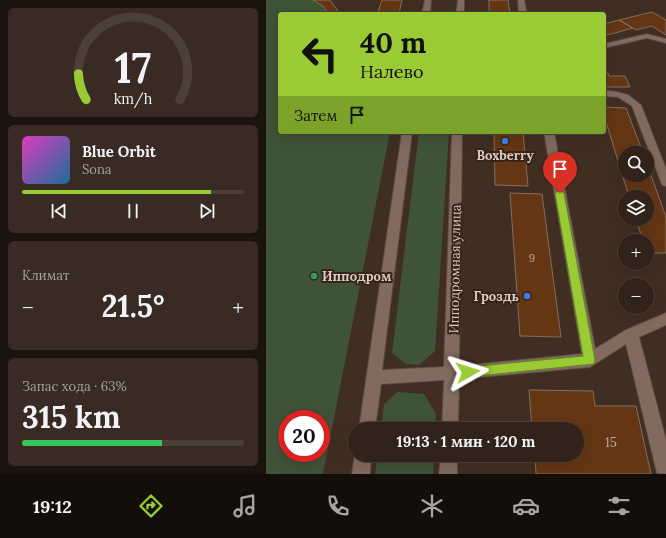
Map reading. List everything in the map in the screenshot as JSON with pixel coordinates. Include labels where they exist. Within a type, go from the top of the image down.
[{"type":"street","points":[[426,12],[428,0]]},
{"type":"street","points":[[460,0],[460,12]]},
{"type":"street","points":[[521,0],[523,12]]},
{"type":"street","points":[[606,46],[647,36],[666,41]]},
{"type":"street","points":[[606,94],[622,95],[636,105],[666,182]]},
{"type":"street","points":[[368,422],[407,134]]},
{"type":"street","name":"Ипподромная улица","points":[[450,422],[453,373],[457,134]]},
{"type":"street","points":[[549,134],[590,360]]},
{"type":"street","points":[[375,377],[453,373],[590,360],[631,334],[666,319]]},
{"type":"street","points":[[631,334],[666,473]]},
{"type":"street","points":[[360,474],[362,462]]},
{"type":"street","points":[[448,474],[449,462]]},
{"type":"green space","name":"Ипподром","points":[[266,0],[313,0],[323,6],[328,12],[278,12],[278,134],[390,134],[330,438],[330,410],[278,410],[278,462],[325,462],[323,474],[266,474]]},
{"type":"green space","points":[[419,134],[449,134],[435,351],[419,365],[406,364],[392,353]]},
{"type":"green space","points":[[397,392],[424,394],[436,414],[435,422],[382,422],[384,404]]},
{"type":"green space","points":[[377,462],[434,462],[433,474],[375,474]]},
{"type":"building","points":[[313,0],[330,0],[339,12],[328,12],[323,6]]},
{"type":"building","points":[[382,0],[402,0],[399,12],[378,12]]},
{"type":"building","points":[[489,0],[508,0],[510,12],[489,12]]},
{"type":"building","points":[[652,12],[666,20],[666,35],[652,26],[636,30],[619,20]]},
{"type":"building","points":[[619,20],[633,28],[606,35],[606,23]]},
{"type":"building","points":[[606,73],[608,73],[609,76],[625,76],[630,87],[606,87]]},
{"type":"building","points":[[606,107],[626,108],[640,146],[618,146],[618,161],[606,122]]},
{"type":"building","points":[[494,134],[523,134],[528,186],[495,185]]},
{"type":"building","points":[[624,182],[653,182],[666,217],[666,253],[654,253],[654,234],[641,234],[638,226],[654,226],[654,190],[627,190]]},
{"type":"building","points":[[510,193],[542,194],[561,337],[520,336]]},
{"type":"building","points":[[529,390],[593,391],[595,406],[636,406],[651,474],[536,474],[535,462],[584,462],[584,422],[531,422]]},
{"type":"place","name":"Boxberry","points":[[505,141]]},
{"type":"place","name":"Ипподром","points":[[314,276]]},
{"type":"place","name":"Гроздь","points":[[527,296]]},
{"type":"route","points":[[468,372],[590,360],[560,193]]}]
